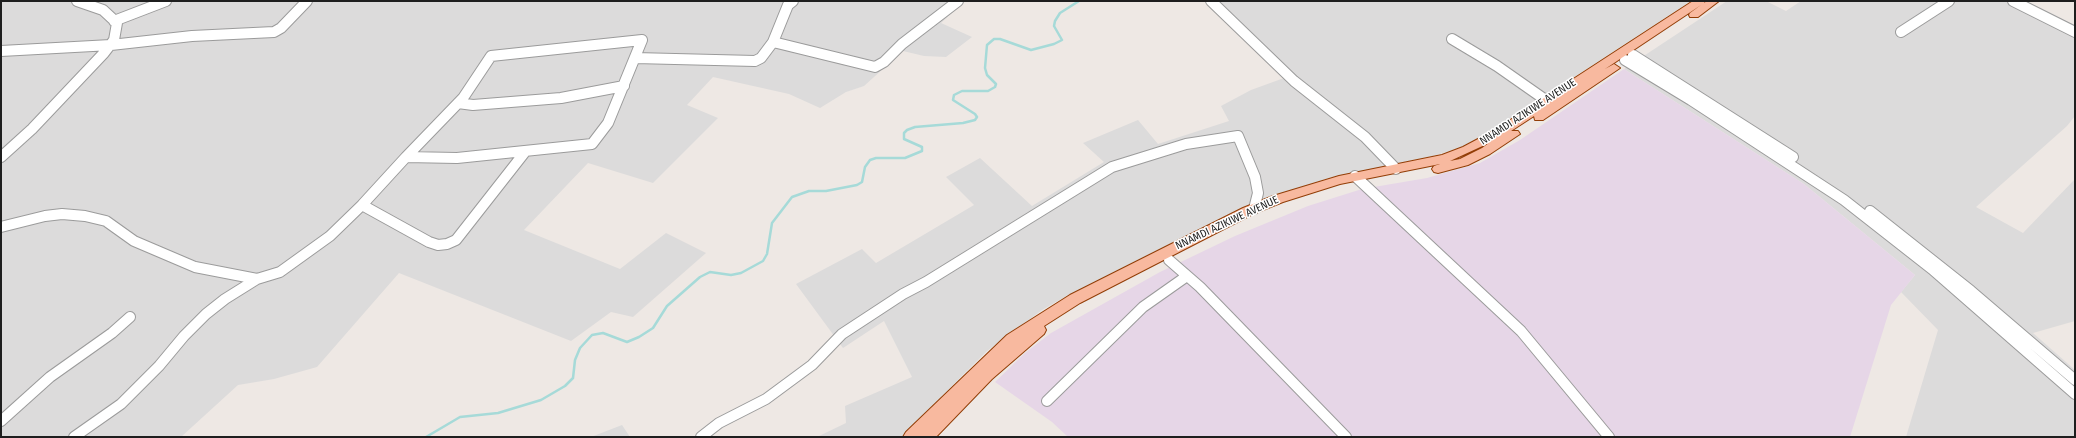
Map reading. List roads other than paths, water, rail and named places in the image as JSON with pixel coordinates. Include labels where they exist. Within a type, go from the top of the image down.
[{"type":"main road","name":"NNAMDI AZIKIWE AVENUE","points":[[911,437],[997,354],[1027,328],[1075,299],[1254,209],[1308,189],[1358,179],[1444,158],[1467,150],[1499,133],[1700,1]]},
{"type":"main road","name":"NNAMDI AZIKIWE AVENUE","points":[[926,437],[992,371],[1044,326],[1078,306],[1275,208],[1358,179],[1429,171],[1464,162],[1500,143],[1714,1]]},
{"type":"street","points":[[1,157],[32,129],[111,45],[117,30],[117,23],[103,10],[78,1]]},
{"type":"street","points":[[114,21],[166,1]]},
{"type":"street","points":[[1,51],[111,45],[192,36],[274,32],[281,28],[307,1]]},
{"type":"street","points":[[635,58],[755,61],[761,58],[773,42],[788,5],[793,1]]},
{"type":"street","points":[[773,42],[876,67],[884,62],[902,44],[958,1]]},
{"type":"street","points":[[1211,1],[1294,81],[1366,137],[1396,169]]},
{"type":"street","points":[[1900,32],[1949,1]]},
{"type":"street","points":[[2013,1],[2075,32]]},
{"type":"street","points":[[1452,39],[1497,66],[1547,101]]},
{"type":"street","points":[[74,437],[121,404],[159,366],[184,336],[206,314],[225,299],[257,279],[280,272],[330,236],[362,205],[406,157],[458,103],[475,82],[489,57],[496,55],[642,40],[608,123],[592,144],[457,158],[406,157]]},
{"type":"street","points":[[1629,58],[1760,134],[1848,195],[1971,291],[2075,380]]},
{"type":"street","points":[[1629,58],[1844,200],[1932,269],[2075,394]]},
{"type":"street","points":[[458,103],[473,106],[561,98],[624,86]]},
{"type":"street","points":[[701,437],[719,423],[766,399],[807,370],[842,334],[903,294],[926,282],[1112,166],[1186,144],[1238,136],[1255,177],[1258,193],[1254,209]]},
{"type":"street","points":[[362,205],[429,242],[438,245],[447,244],[456,240],[525,152]]},
{"type":"street","points":[[1358,179],[1521,331],[1609,437]]},
{"type":"street","points":[[1,227],[45,216],[62,214],[85,216],[106,221],[134,241],[195,267],[257,279]]},
{"type":"street","points":[[1169,260],[1187,276],[1346,437]]},
{"type":"street","points":[[1047,402],[1143,307],[1187,276]]},
{"type":"street","points":[[1,421],[50,377],[112,333],[130,317]]},
{"type":"waterway","points":[[426,437],[460,417],[498,413],[541,400],[565,386],[573,378],[575,360],[580,348],[592,335],[603,333],[627,342],[639,337],[653,328],[667,306],[700,277],[710,272],[731,275],[741,273],[763,261],[767,254],[772,223],[792,197],[809,191],[826,191],[857,185],[862,182],[865,167],[870,160],[876,158],[905,158],[922,151],[922,147],[904,139],[904,133],[907,130],[915,127],[963,123],[975,120],[977,117],[975,114],[953,100],[954,95],[962,91],[988,91],[995,87],[996,84],[987,75],[985,68],[987,45],[994,39],[1000,39],[1031,50],[1054,44],[1062,40],[1054,26],[1055,21],[1060,13],[1079,1]]}]
